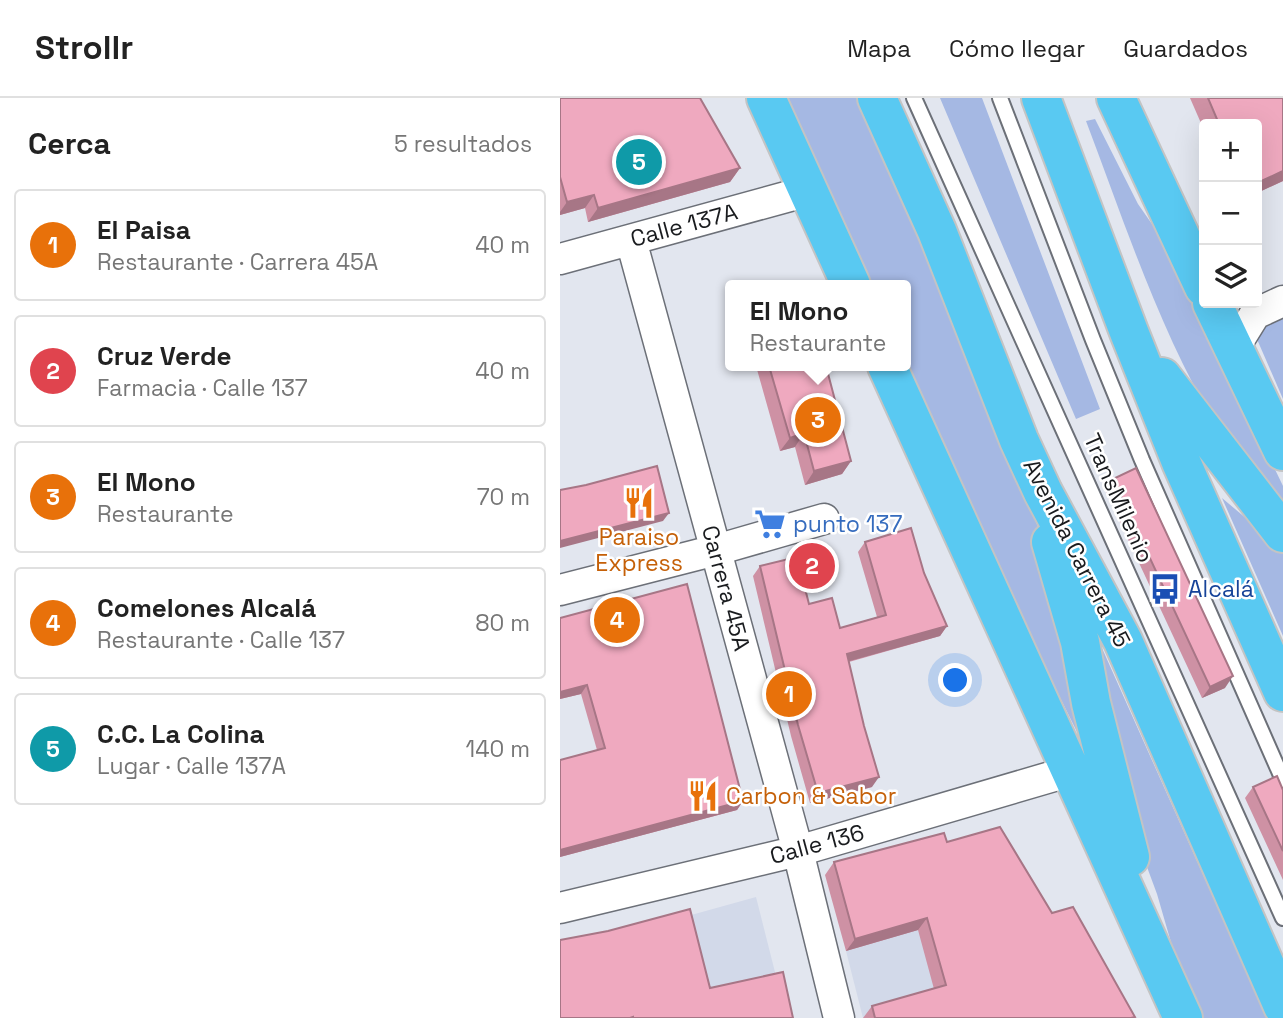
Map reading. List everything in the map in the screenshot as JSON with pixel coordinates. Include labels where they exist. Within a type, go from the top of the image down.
[{"type":"highway","points":[[766,98],[849,280]]},
{"type":"highway","name":"Avenida Carrera 45","points":[[877,98],[937,231],[1019,440],[1043,492],[1123,641],[1283,1006]]},
{"type":"highway","points":[[1041,98],[1181,461],[1283,692]]},
{"type":"highway","points":[[1116,98],[1199,276]]},
{"type":"highway","points":[[1214,308],[1283,451]]},
{"type":"highway","points":[[1129,332],[1213,446],[1283,533]]},
{"type":"highway","points":[[889,371],[1183,1018]]},
{"type":"highway","points":[[1019,440],[1080,642],[1091,703],[1123,832],[1166,980]]},
{"type":"street","name":"Calle 137A","points":[[560,259],[808,191]]},
{"type":"street","name":"Carrera 45A","points":[[631,240],[798,851],[839,1018]]},
{"type":"street","points":[[1234,348],[1255,314],[1283,301]]},
{"type":"street","points":[[1236,308],[1255,314]]},
{"type":"street","points":[[560,590],[824,519]]},
{"type":"street","name":"Calle 136","points":[[560,908],[798,851],[1071,771]]},
{"type":"lane","name":"TransMilenio","points":[[914,98],[1283,918]]},
{"type":"lane","name":"TransMilenio","points":[[1000,98],[1142,460],[1283,780]]},
{"type":"shaded area","points":[[778,98],[857,98],[934,270],[1038,527],[1059,617],[1078,734],[960,495],[908,371],[911,371],[911,280],[861,280]]},
{"type":"shaded area","points":[[940,98],[982,98],[1100,409],[1076,419]]},
{"type":"shaded area","points":[[1095,119],[1138,204],[1168,247],[1283,486],[1283,505],[1223,436],[1178,354],[1145,277],[1086,121]]},
{"type":"shaded area","points":[[1283,316],[1283,399],[1253,330]]},
{"type":"shaded area","points":[[1222,498],[1260,530],[1283,554],[1283,636]]},
{"type":"shaded area","points":[[1089,619],[1267,1018],[1199,1018],[1177,963],[1157,894],[1134,832]]},
{"type":"shaded area","points":[[899,855],[937,998],[863,1018],[846,951],[880,941]]},
{"type":"shaded area","points":[[756,897],[777,980],[705,997],[684,917]]},
{"type":"building","points":[[560,98],[700,98],[740,168],[598,208],[594,195],[567,202],[560,177]]},
{"type":"building","points":[[1208,98],[1283,98],[1283,171],[1262,181],[1262,119],[1217,119]]},
{"type":"building","points":[[770,371],[827,371],[851,461],[814,471],[804,433],[790,438]]},
{"type":"building","points":[[657,466],[669,513],[560,541],[560,490]]},
{"type":"building","points":[[1136,468],[1233,676],[1210,687],[1113,479]]},
{"type":"building","points":[[911,528],[924,573],[947,626],[847,654],[879,777],[818,793],[798,725],[760,566],[797,557],[809,604],[832,598],[840,628],[886,615],[865,542]]},
{"type":"building","points":[[687,584],[743,801],[560,850],[560,760],[605,748],[587,685],[560,692],[560,618]]},
{"type":"building","points":[[1277,776],[1283,790],[1283,851],[1253,787]]},
{"type":"building","points":[[1000,827],[1052,913],[1073,907],[1135,1017],[875,1018],[872,1006],[946,985],[927,918],[855,939],[834,862],[944,833],[947,842]]},
{"type":"building","points":[[690,909],[710,988],[783,972],[793,1018],[560,1018],[560,940],[608,931]]},
{"type":"place","name":"C.C. La Colina","points":[[639,162]]},
{"type":"place","name":"El Mono","points":[[818,420]]},
{"type":"place","name":"Paraiso Express","points":[[639,503]]},
{"type":"place","name":"punto 137","points":[[770,524]]},
{"type":"place","name":"Cruz Verde","points":[[812,566]]},
{"type":"place","name":"Alcalá","points":[[1165,589]]},
{"type":"place","name":"Comelones Alcalá","points":[[617,620]]},
{"type":"place","name":"El Paisa","points":[[789,694]]},
{"type":"place","name":"Carbon & Sabor","points":[[703,796]]}]
